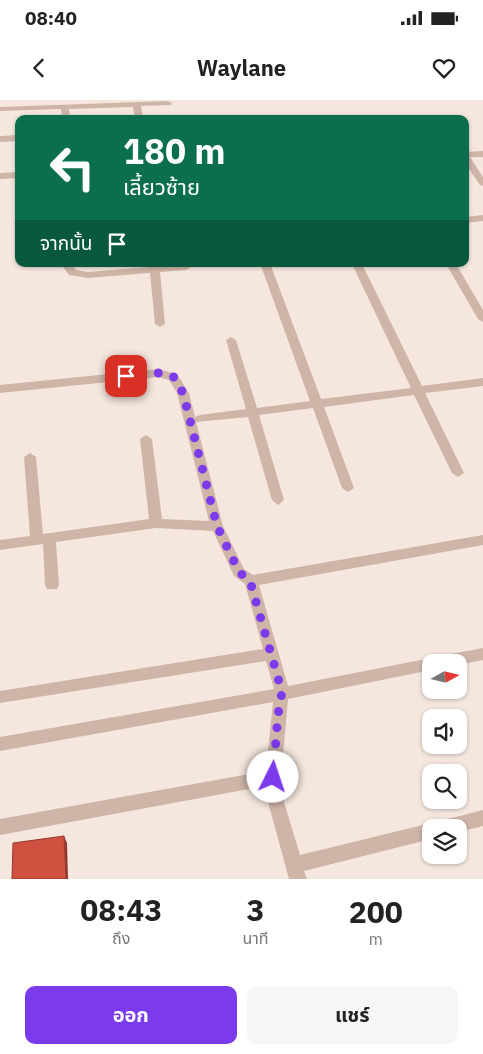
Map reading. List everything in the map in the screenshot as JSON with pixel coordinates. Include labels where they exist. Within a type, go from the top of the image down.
[{"type":"street","points":[[0,109],[168,102]]},
{"type":"street","points":[[137,104],[138,115]]},
{"type":"street","points":[[65,106],[66,115]]},
{"type":"street","points":[[0,139],[15,138]]},
{"type":"street","points":[[469,156],[483,154]]},
{"type":"street","points":[[469,162],[483,183]]},
{"type":"street","points":[[0,176],[15,175]]},
{"type":"street","points":[[469,220],[483,218]]},
{"type":"street","points":[[69,267],[73,272],[88,275],[186,267]]},
{"type":"street","points":[[266,267],[315,404],[348,488]]},
{"type":"street","points":[[359,267],[458,473]]},
{"type":"street","points":[[453,267],[483,319]]},
{"type":"street","points":[[155,269],[160,324]]},
{"type":"street","points":[[232,340],[278,500]]},
{"type":"street","points":[[0,389],[158,373],[173,376],[183,393],[217,526],[239,572],[250,581],[282,692],[278,715],[273,777],[276,802],[296,872],[422,834]]},
{"type":"street","points":[[200,419],[483,382]]},
{"type":"street","points":[[146,439],[156,523]]},
{"type":"street","points":[[30,457],[52,585]]},
{"type":"street","points":[[0,545],[156,523],[217,526]]},
{"type":"street","points":[[250,581],[483,540]]},
{"type":"street","points":[[0,697],[271,654]]},
{"type":"street","points":[[468,657],[483,654]]},
{"type":"street","points":[[0,744],[226,705],[282,692],[422,666]]},
{"type":"street","points":[[0,827],[273,777]]},
{"type":"street","points":[[467,822],[483,818]]},
{"type":"building","points":[[64,836],[66,879],[12,879],[13,843]]},
{"type":"route","points":[[126,376],[158,373],[173,376],[183,393],[217,526],[230,557],[239,572],[250,581],[282,692],[275,743],[273,777]]}]
